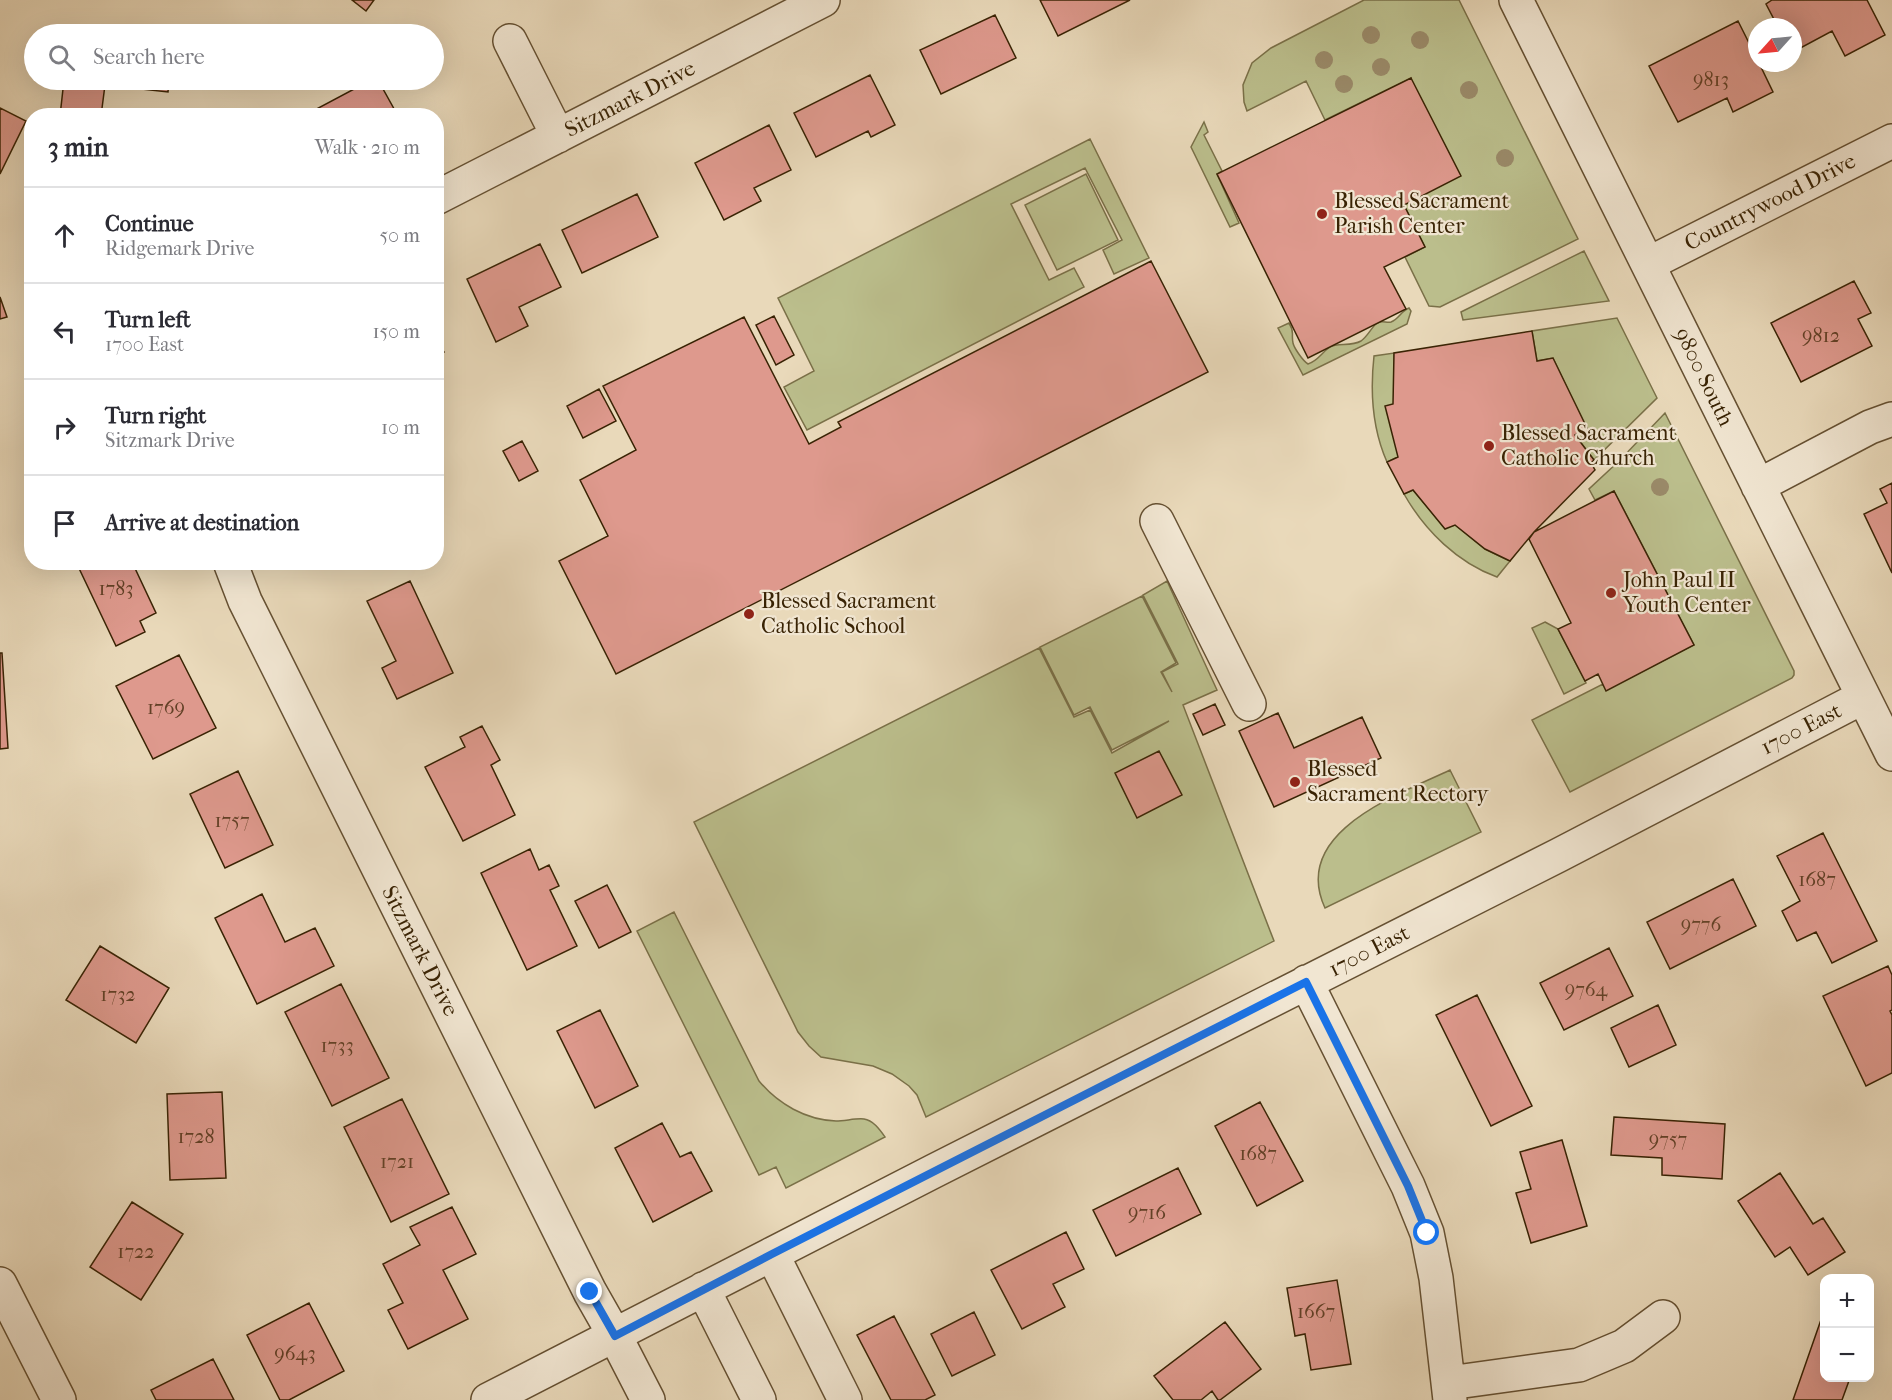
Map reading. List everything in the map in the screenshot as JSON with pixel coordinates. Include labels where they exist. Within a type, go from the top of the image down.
[{"type":"street","name":"Sitzmark Drive","points":[[444,194],[823,0]]},
{"type":"street","name":"9800 South","points":[[1516,0],[1892,754]]},
{"type":"street","points":[[510,41],[558,136]]},
{"type":"street","name":"Countrywood Drive","points":[[1648,264],[1892,141]]},
{"type":"street","points":[[1758,486],[1870,427],[1892,419]]},
{"type":"street","points":[[1156,521],[1249,704]]},
{"type":"street","name":"Sitzmark Drive","points":[[233,570],[245,601],[590,1292],[648,1400]]},
{"type":"street","name":"1700 East","points":[[488,1400],[1559,855],[1863,697]]},
{"type":"street","points":[[1306,982],[1408,1186],[1427,1233],[1436,1278],[1450,1391],[1579,1365],[1624,1346],[1663,1317]]},
{"type":"street","points":[[772,1254],[845,1400]]},
{"type":"street","points":[[0,1284],[59,1400]]},
{"type":"street","points":[[703,1289],[759,1400]]},
{"type":"green space","points":[[1364,0],[1459,0],[1578,239],[1440,307],[1429,306],[1405,257],[1425,247],[1404,205],[1411,78],[1325,120],[1306,81],[1247,111],[1243,85],[1252,63],[1271,48]]},
{"type":"green space","points":[[1204,122],[1208,132],[1204,135],[1222,171],[1217,174],[1239,223],[1230,227],[1191,147]]},
{"type":"green space","points":[[1090,139],[1149,258],[1114,274],[1103,250],[1122,240],[1085,168],[1011,204],[1049,280],[1074,268],[1084,287],[807,430],[784,387],[814,371],[778,298]]},
{"type":"green space","points":[[1086,174],[1118,240],[1057,270],[1025,205]]},
{"type":"green space","points":[[1584,251],[1609,301],[1463,320],[1461,312]]},
{"type":"green space","points":[[1409,308],[1411,311],[1407,324],[1303,375],[1278,328],[1289,323],[1294,345],[1308,364],[1333,346],[1361,341],[1377,323],[1391,322]]},
{"type":"green space","points":[[1617,318],[1657,398],[1594,460],[1575,435],[1586,428],[1553,358],[1537,361],[1532,331]]},
{"type":"green space","points":[[1394,353],[1398,457],[1387,462],[1375,423],[1372,396],[1373,369],[1374,356]]},
{"type":"green space","points":[[1665,413],[1794,675],[1570,792],[1532,720],[1603,684],[1606,690],[1694,645],[1614,491],[1595,500],[1589,489]]},
{"type":"green space","points":[[1413,490],[1445,528],[1455,525],[1485,549],[1510,561],[1497,577],[1469,563],[1432,533],[1404,494]]},
{"type":"green space","points":[[1167,581],[1217,690],[1183,705],[1274,941],[926,1117],[917,1095],[892,1074],[873,1066],[821,1057],[798,1032],[694,822],[1039,648],[1074,717],[1090,710],[1112,753],[1169,721],[1112,750],[1090,707],[1074,715],[1040,647],[1142,596],[1176,663],[1161,672],[1172,692],[1162,672],[1178,664],[1143,595]]},
{"type":"green space","points":[[1545,622],[1558,629],[1586,683],[1564,694],[1532,628]]},
{"type":"green space","points":[[1450,770],[1481,832],[1325,908],[1318,881],[1322,858],[1335,838],[1355,820],[1378,805]]},
{"type":"green space","points":[[674,912],[759,1081],[784,1104],[803,1114],[836,1121],[864,1119],[876,1126],[885,1137],[786,1188],[776,1167],[759,1175],[637,931]]},
{"type":"building","points":[[352,0],[374,0],[366,11]]},
{"type":"building","points":[[1040,0],[1130,0],[1058,36]]},
{"type":"building","points":[[1772,0],[1867,0],[1885,35],[1845,56],[1832,31],[1802,47],[1802,18],[1773,18],[1766,4]]},
{"type":"building","points":[[995,15],[1016,58],[941,94],[920,50]]},
{"type":"building","points":[[1738,21],[1748,41],[1748,72],[1763,72],[1773,92],[1733,112],[1727,98],[1678,122],[1649,66]]},
{"type":"building","points":[[870,75],[895,125],[871,137],[868,131],[816,157],[794,113]]},
{"type":"building","name":"Blessed Sacrament Parish Center","points":[[1411,78],[1461,176],[1404,205],[1425,247],[1384,267],[1406,309],[1308,358],[1217,174]]},
{"type":"building","points":[[63,90],[104,90],[102,108],[61,108]]},
{"type":"building","points":[[352,90],[384,90],[394,108],[318,108]]},
{"type":"building","points":[[0,108],[24,120],[24,125],[0,174]]},
{"type":"building","points":[[769,125],[791,170],[754,188],[761,201],[724,220],[695,163]]},
{"type":"building","points":[[637,194],[658,237],[582,273],[562,230]]},
{"type":"building","points":[[540,244],[561,287],[519,307],[528,326],[496,342],[467,279]]},
{"type":"building","points":[[1151,261],[1208,372],[616,674],[559,561],[608,536],[580,480],[636,450],[603,386],[744,317],[809,444],[841,427],[838,422]]},
{"type":"building","points":[[1854,281],[1871,313],[1858,319],[1872,346],[1801,382],[1771,323]]},
{"type":"building","points":[[0,297],[7,317],[0,319]]},
{"type":"building","points":[[774,316],[794,355],[776,365],[756,325]]},
{"type":"building","name":"Blessed Sacrament Catholic Church","points":[[1532,331],[1537,361],[1553,358],[1587,428],[1575,435],[1594,460],[1591,463],[1595,470],[1534,532],[1510,561],[1485,549],[1455,525],[1445,529],[1413,490],[1404,494],[1387,462],[1398,457],[1385,406],[1393,404],[1394,353]]},
{"type":"building","points":[[599,389],[616,421],[583,438],[567,406]]},
{"type":"building","points":[[522,441],[538,471],[519,481],[503,451]]},
{"type":"building","points":[[1892,483],[1892,573],[1864,514],[1887,503],[1880,489]]},
{"type":"building","name":"John Paul II Youth Center","points":[[1614,491],[1694,645],[1606,691],[1598,674],[1585,681],[1558,629],[1571,623],[1529,539],[1534,532]]},
{"type":"building","points":[[80,570],[136,570],[156,613],[140,621],[145,632],[116,646]]},
{"type":"building","points":[[410,581],[453,673],[397,699],[382,668],[396,661],[367,601]]},
{"type":"building","points":[[0,653],[2,653],[8,748],[0,749]]},
{"type":"building","points":[[179,655],[216,728],[153,759],[116,686]]},
{"type":"building","points":[[1215,704],[1225,725],[1203,735],[1193,714]]},
{"type":"building","name":"Blessed Sacrament Rectory","points":[[1278,713],[1294,748],[1362,717],[1381,758],[1274,807],[1239,731]]},
{"type":"building","points":[[482,726],[500,760],[491,765],[515,815],[463,841],[425,767],[465,747],[460,737]]},
{"type":"building","points":[[1159,751],[1182,795],[1137,818],[1115,773]]},
{"type":"building","points":[[238,771],[273,845],[225,868],[190,794]]},
{"type":"building","points":[[1823,833],[1877,941],[1832,963],[1816,932],[1797,941],[1782,911],[1800,901],[1777,856]]},
{"type":"building","points":[[530,849],[539,870],[549,865],[559,886],[550,890],[577,946],[527,970],[481,873]]},
{"type":"building","points":[[1733,879],[1756,926],[1670,969],[1647,922]]},
{"type":"building","points":[[607,885],[631,932],[599,948],[575,901]]},
{"type":"building","points":[[262,894],[285,942],[315,928],[334,966],[257,1004],[215,918]]},
{"type":"building","points":[[100,946],[169,988],[136,1043],[66,1000]]},
{"type":"building","points":[[1609,948],[1633,996],[1564,1030],[1540,983]]},
{"type":"building","points":[[1888,966],[1892,975],[1892,1010],[1890,1011],[1892,1015],[1892,1073],[1866,1086],[1823,996]]},
{"type":"building","points":[[341,984],[389,1078],[332,1106],[285,1012]]},
{"type":"building","points":[[1477,995],[1532,1106],[1491,1126],[1436,1015]]},
{"type":"building","points":[[1658,1005],[1676,1045],[1629,1067],[1611,1028]]},
{"type":"building","points":[[600,1010],[638,1086],[595,1108],[557,1031]]},
{"type":"building","points":[[222,1092],[226,1178],[170,1180],[167,1094]]},
{"type":"building","points":[[402,1099],[449,1194],[391,1222],[344,1127]]},
{"type":"building","points":[[1260,1102],[1303,1181],[1257,1206],[1215,1126]]},
{"type":"building","points":[[1614,1117],[1725,1124],[1722,1179],[1662,1175],[1662,1158],[1611,1155]]},
{"type":"building","points":[[662,1123],[680,1157],[691,1152],[712,1191],[653,1222],[615,1148]]},
{"type":"building","points":[[1562,1140],[1587,1226],[1531,1243],[1516,1193],[1531,1189],[1520,1152]]},
{"type":"building","points":[[1178,1168],[1201,1214],[1116,1256],[1093,1210]]},
{"type":"building","points":[[1780,1173],[1813,1224],[1823,1218],[1845,1252],[1808,1275],[1790,1247],[1775,1257],[1738,1201]]},
{"type":"building","points":[[132,1202],[183,1234],[141,1300],[90,1267]]},
{"type":"building","points":[[452,1207],[476,1254],[443,1270],[468,1319],[408,1349],[388,1310],[403,1303],[383,1264],[420,1245],[410,1227]]},
{"type":"building","points":[[1066,1232],[1084,1269],[1053,1284],[1065,1307],[1022,1329],[991,1270]]},
{"type":"building","points":[[1337,1280],[1351,1364],[1311,1370],[1305,1334],[1295,1336],[1287,1288]]},
{"type":"building","points":[[309,1303],[344,1371],[289,1400],[280,1400],[247,1335]]},
{"type":"building","points":[[974,1312],[995,1355],[952,1376],[931,1334]]},
{"type":"building","points":[[894,1316],[935,1395],[925,1400],[891,1400],[857,1335]]},
{"type":"building","points":[[1225,1322],[1261,1369],[1220,1400],[1212,1391],[1201,1400],[1173,1400],[1154,1376]]},
{"type":"building","points":[[1820,1323],[1820,1382],[1849,1382],[1842,1400],[1793,1400]]},
{"type":"building","points":[[213,1359],[234,1400],[156,1400],[151,1390]]},
{"type":"place","name":"Blessed Sacrament Parish Center","points":[[1322,214]]},
{"type":"place","name":"Blessed Sacrament Catholic Church","points":[[1489,446]]},
{"type":"place","name":"John Paul II Youth Center","points":[[1611,593]]},
{"type":"place","name":"Blessed Sacrament Catholic School","points":[[749,614]]},
{"type":"place","name":"Blessed Sacrament Rectory","points":[[1295,782]]},
{"type":"route","points":[[590,1292],[615,1336],[1306,982],[1408,1186],[1427,1233]]}]
